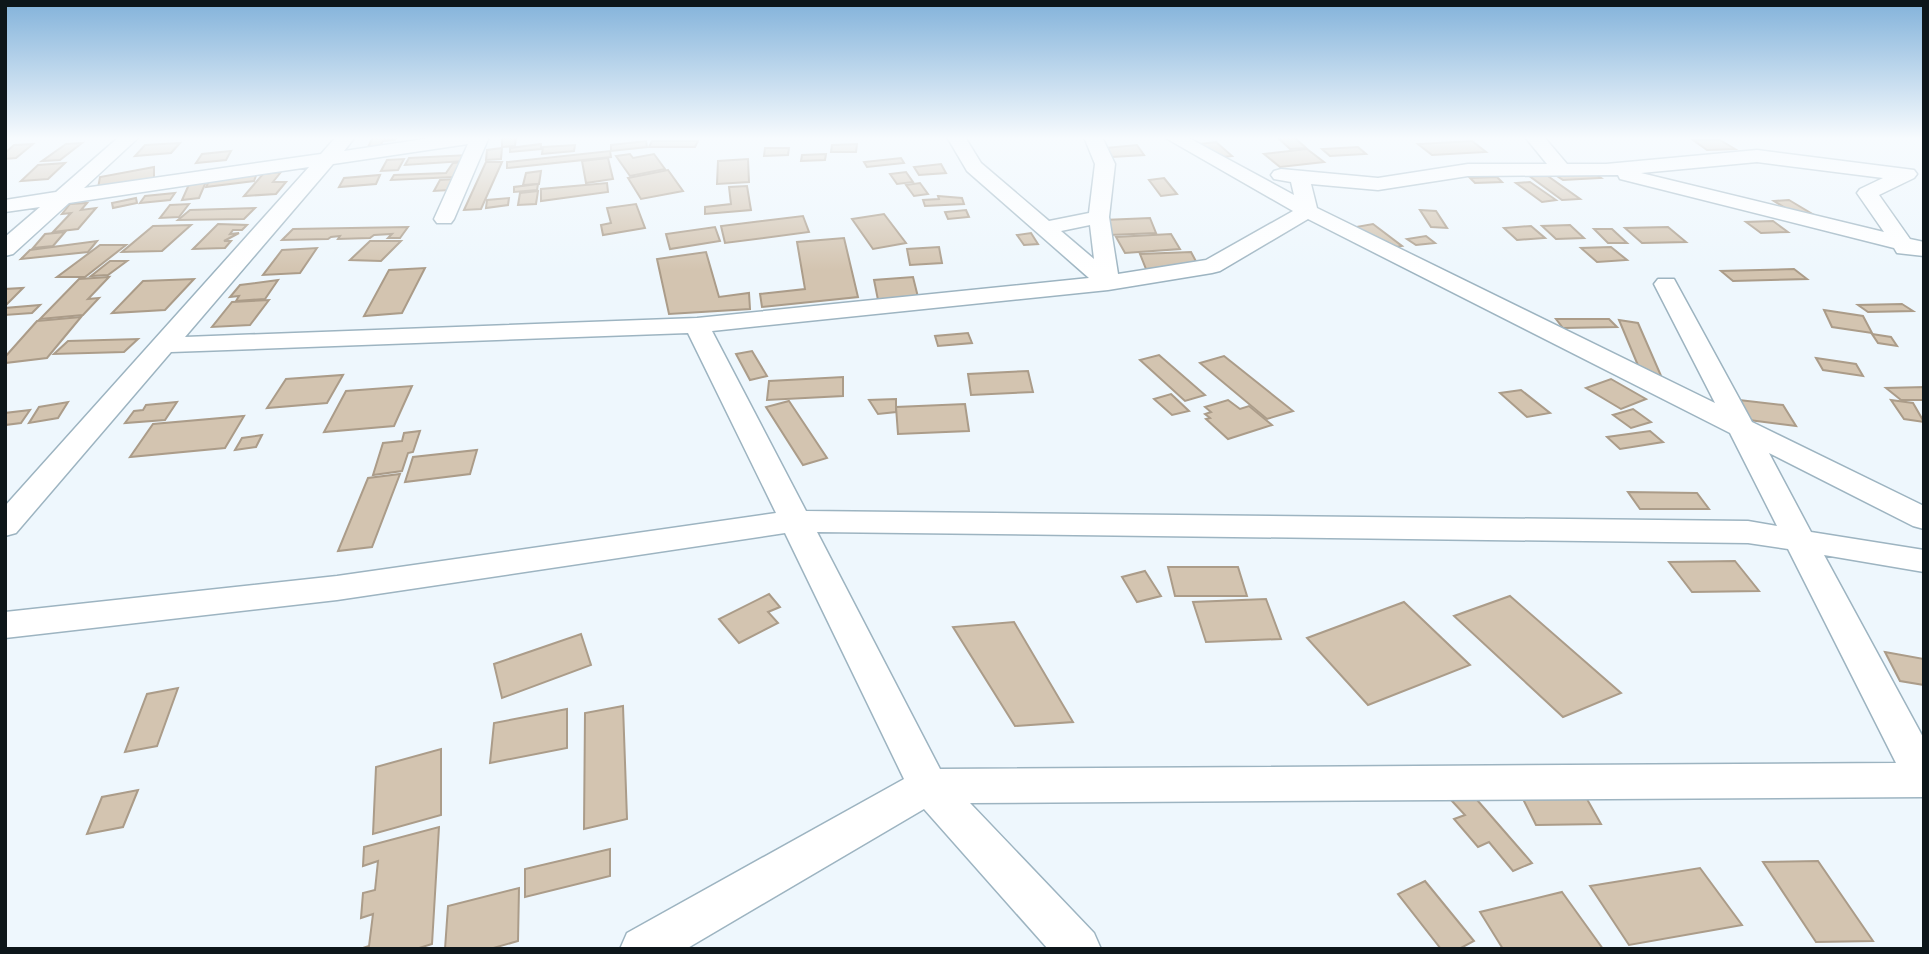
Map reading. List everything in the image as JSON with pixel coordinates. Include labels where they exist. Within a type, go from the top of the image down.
[{"type":"street","points":[[5,249],[81,182]]},
{"type":"street","points":[[5,206],[175,182]]},
{"type":"street","points":[[5,526],[307,182]]},
{"type":"street","points":[[444,219],[460,182]]},
{"type":"street","points":[[991,182],[1108,284]]},
{"type":"street","points":[[1103,182],[1100,217],[1108,284]]},
{"type":"street","points":[[1252,182],[1924,519]]},
{"type":"street","points":[[1301,182],[1308,211]]},
{"type":"street","points":[[1350,182],[1378,184],[1394,182]]},
{"type":"street","points":[[1651,182],[1924,249]]},
{"type":"street","points":[[1893,182],[1867,193],[1898,242],[1924,266]]},
{"type":"street","points":[[165,345],[697,324],[1108,284],[1212,266],[1308,211]]},
{"type":"street","points":[[1045,228],[1100,217]]},
{"type":"street","points":[[643,949],[928,786],[1924,779],[1666,284]]},
{"type":"street","points":[[697,324],[928,786],[1078,949]]},
{"type":"street","points":[[5,625],[337,588],[795,521],[1748,532],[1924,561]]},
{"type":"building","points":[[99,182],[138,182],[98,188]]},
{"type":"building","points":[[190,182],[206,182],[199,198],[182,200]]},
{"type":"building","points":[[209,182],[250,182],[206,187]]},
{"type":"building","points":[[257,182],[286,182],[276,194],[244,196]]},
{"type":"building","points":[[342,182],[377,182],[376,184],[339,187]]},
{"type":"building","points":[[439,182],[454,182],[449,190],[434,191]]},
{"type":"building","points":[[477,182],[493,182],[481,209],[464,210]]},
{"type":"building","points":[[524,182],[539,182],[539,184],[523,185]]},
{"type":"building","points":[[630,182],[676,182],[683,191],[641,199]]},
{"type":"building","points":[[717,182],[749,182],[749,182],[717,184]]},
{"type":"building","points":[[1150,182],[1167,182],[1177,194],[1161,196]]},
{"type":"building","points":[[1530,182],[1556,200],[1542,202],[1516,183]]},
{"type":"building","points":[[1537,182],[1556,182],[1580,199],[1562,200]]},
{"type":"building","points":[[607,183],[608,192],[541,201],[541,189]]},
{"type":"building","points":[[920,183],[928,194],[914,196],[906,185]]},
{"type":"building","points":[[538,184],[537,190],[514,192],[514,187]]},
{"type":"building","points":[[747,186],[751,210],[705,214],[705,207],[731,204],[729,187]]},
{"type":"building","points":[[538,191],[536,204],[518,205],[520,193]]},
{"type":"building","points":[[175,193],[170,200],[140,203],[145,196]]},
{"type":"building","points":[[938,196],[962,198],[964,204],[925,206],[923,200],[939,199]]},
{"type":"building","points":[[136,198],[137,203],[113,208],[112,203]]},
{"type":"building","points":[[509,198],[508,205],[486,208],[487,200]]},
{"type":"building","points":[[1789,200],[1819,218],[1803,219],[1774,201]]},
{"type":"building","points":[[87,203],[81,210],[96,208],[78,229],[53,232],[71,213],[62,214],[70,204]]},
{"type":"building","points":[[189,204],[179,217],[160,218],[170,205]]},
{"type":"building","points":[[636,204],[645,228],[603,235],[601,225],[611,223],[607,208]]},
{"type":"building","points":[[255,208],[244,219],[178,220],[190,210]]},
{"type":"building","points":[[966,210],[969,217],[948,219],[945,212]]},
{"type":"building","points":[[1420,210],[1436,211],[1447,228],[1431,227]]},
{"type":"building","points":[[884,214],[906,243],[873,249],[852,219]]},
{"type":"building","points":[[803,216],[809,232],[725,243],[721,226]]},
{"type":"building","points":[[1150,218],[1156,233],[1110,235],[1104,220]]},
{"type":"building","points":[[1773,221],[1788,232],[1761,233],[1746,222]]},
{"type":"building","points":[[218,224],[247,225],[242,230],[233,230],[230,234],[239,233],[224,241],[231,241],[225,248],[193,249]]},
{"type":"building","points":[[1373,224],[1402,246],[1385,249],[1356,227]]},
{"type":"building","points":[[191,225],[162,251],[122,252],[153,226]]},
{"type":"building","points":[[1570,225],[1584,238],[1556,239],[1542,226]]},
{"type":"building","points":[[1531,226],[1545,238],[1517,240],[1504,228]]},
{"type":"building","points":[[408,227],[400,238],[388,238],[392,234],[374,235],[370,238],[338,239],[340,236],[328,239],[282,240],[293,229]]},
{"type":"building","points":[[715,227],[720,241],[670,249],[666,234]]},
{"type":"building","points":[[1668,227],[1686,242],[1642,243],[1625,228]]},
{"type":"building","points":[[1594,229],[1612,229],[1627,243],[1608,243]]},
{"type":"building","points":[[65,232],[53,246],[33,248],[45,234]]},
{"type":"building","points":[[1031,233],[1038,244],[1024,245],[1017,235]]},
{"type":"building","points":[[1171,234],[1180,249],[1125,253],[1116,237]]},
{"type":"building","points":[[1426,236],[1435,243],[1416,245],[1407,239]]},
{"type":"building","points":[[844,238],[858,297],[762,307],[760,294],[805,289],[797,242]]},
{"type":"building","points":[[97,241],[88,252],[21,259],[30,250]]},
{"type":"building","points":[[370,241],[401,241],[381,261],[350,260]]},
{"type":"building","points":[[100,245],[126,245],[85,277],[57,277]]},
{"type":"building","points":[[939,247],[942,263],[910,265],[907,249]]},
{"type":"building","points":[[1611,247],[1627,260],[1597,262],[1581,248]]},
{"type":"building","points":[[317,248],[300,273],[263,275],[282,250]]},
{"type":"building","points":[[706,252],[719,297],[749,293],[750,309],[669,314],[657,259]]},
{"type":"building","points":[[1191,252],[1199,267],[1146,269],[1140,254]]},
{"type":"building","points":[[110,261],[127,261],[108,275],[91,276]]},
{"type":"building","points":[[425,268],[402,313],[364,316],[389,270]]},
{"type":"building","points":[[1794,269],[1807,279],[1733,281],[1721,271]]},
{"type":"building","points":[[109,277],[88,299],[99,298],[83,315],[40,319],[79,279]]},
{"type":"building","points":[[913,277],[918,297],[878,300],[874,280]]},
{"type":"building","points":[[194,279],[165,310],[112,313],[143,281]]},
{"type":"building","points":[[278,280],[265,299],[236,301],[239,296],[230,297],[240,285]]},
{"type":"building","points":[[23,288],[5,306],[5,289]]},
{"type":"building","points":[[269,300],[250,325],[212,327],[232,302]]},
{"type":"building","points":[[1902,304],[1913,311],[1868,312],[1858,305]]},
{"type":"building","points":[[40,305],[32,313],[5,315],[5,308]]},
{"type":"building","points":[[1824,310],[1863,316],[1872,333],[1832,327]]},
{"type":"building","points":[[81,317],[47,358],[5,363],[5,357],[37,321]]},
{"type":"building","points":[[1556,319],[1609,319],[1617,327],[1563,328]]},
{"type":"building","points":[[1619,320],[1638,323],[1662,378],[1642,375]]},
{"type":"building","points":[[968,333],[972,343],[938,346],[935,336]]},
{"type":"building","points":[[1872,334],[1891,337],[1897,346],[1878,343]]},
{"type":"building","points":[[138,339],[124,352],[54,354],[68,341]]},
{"type":"building","points":[[752,351],[767,376],[750,380],[736,354]]},
{"type":"building","points":[[1159,355],[1205,395],[1185,401],[1140,360]]},
{"type":"building","points":[[1224,356],[1293,411],[1267,419],[1200,363]]},
{"type":"building","points":[[1816,358],[1856,364],[1863,376],[1823,370]]},
{"type":"building","points":[[1028,371],[1033,392],[971,395],[968,374]]},
{"type":"building","points":[[343,375],[327,403],[267,408],[286,379]]},
{"type":"building","points":[[843,377],[843,396],[767,400],[769,381]]},
{"type":"building","points":[[1611,379],[1646,399],[1621,409],[1586,388]]},
{"type":"building","points":[[412,386],[394,426],[324,432],[346,391]]},
{"type":"building","points":[[1924,387],[1924,400],[1901,400],[1886,388]]},
{"type":"building","points":[[1521,390],[1550,413],[1527,417],[1500,393]]},
{"type":"building","points":[[1171,394],[1189,411],[1172,415],[1154,399]]},
{"type":"building","points":[[896,399],[896,412],[878,414],[869,400]]},
{"type":"building","points":[[1228,400],[1240,409],[1249,406],[1272,425],[1228,439],[1206,419],[1210,418],[1205,414],[1211,412],[1205,407]]},
{"type":"building","points":[[1739,400],[1783,405],[1796,426],[1749,420]]},
{"type":"building","points":[[1891,400],[1913,403],[1924,422],[1904,419]]},
{"type":"building","points":[[789,401],[827,458],[803,465],[766,407]]},
{"type":"building","points":[[68,402],[58,418],[29,423],[39,407]]},
{"type":"building","points":[[177,402],[165,420],[125,423],[134,411],[143,410],[146,405]]},
{"type":"building","points":[[965,404],[969,431],[898,434],[896,407]]},
{"type":"building","points":[[1633,409],[1651,422],[1631,428],[1613,415]]},
{"type":"building","points":[[30,410],[21,423],[5,425],[5,413]]},
{"type":"building","points":[[244,416],[225,448],[130,457],[153,424]]},
{"type":"building","points":[[420,431],[413,452],[408,453],[402,471],[373,475],[383,443],[402,441],[404,433]]},
{"type":"building","points":[[1650,431],[1663,442],[1620,449],[1607,437]]},
{"type":"building","points":[[262,435],[256,447],[235,450],[242,438]]},
{"type":"building","points":[[477,450],[470,474],[405,482],[413,457]]},
{"type":"building","points":[[400,474],[372,547],[338,551],[368,478]]},
{"type":"building","points":[[1628,492],[1697,493],[1709,509],[1640,509]]},
{"type":"building","points":[[1735,561],[1759,591],[1692,592],[1669,562]]},
{"type":"building","points":[[1168,567],[1238,567],[1247,596],[1175,596]]},
{"type":"building","points":[[1145,571],[1161,596],[1137,602],[1122,577]]},
{"type":"building","points":[[769,594],[780,607],[768,612],[778,623],[739,643],[719,619]]},
{"type":"building","points":[[1510,596],[1621,693],[1563,717],[1454,616]]},
{"type":"building","points":[[1266,599],[1281,639],[1206,642],[1193,602]]},
{"type":"building","points":[[1404,602],[1470,665],[1368,705],[1307,638]]},
{"type":"building","points":[[1014,622],[1073,722],[1015,726],[953,627]]},
{"type":"building","points":[[581,634],[591,665],[502,698],[494,664]]},
{"type":"building","points":[[1885,652],[1924,659],[1924,685],[1900,681]]},
{"type":"building","points":[[178,688],[157,746],[125,752],[147,694]]},
{"type":"building","points":[[623,706],[627,819],[584,829],[585,713]]},
{"type":"building","points":[[567,709],[567,748],[490,763],[494,723]]},
{"type":"building","points":[[441,749],[441,815],[373,834],[376,767]]},
{"type":"building","points":[[138,790],[123,827],[87,834],[102,797]]},
{"type":"building","points":[[1583,792],[1601,824],[1536,825],[1520,793]]},
{"type":"building","points":[[1471,793],[1532,863],[1513,871],[1489,842],[1478,847],[1454,819],[1465,815],[1452,801]]},
{"type":"building","points":[[439,827],[432,944],[416,949],[360,949],[369,946],[373,914],[361,918],[363,893],[375,890],[378,861],[363,866],[364,847]]},
{"type":"building","points":[[610,849],[610,876],[525,897],[525,869]]},
{"type":"building","points":[[1818,861],[1873,941],[1816,942],[1763,862]]},
{"type":"building","points":[[1700,868],[1742,925],[1629,945],[1590,886]]},
{"type":"building","points":[[1425,881],[1474,941],[1459,949],[1441,949],[1398,894]]},
{"type":"building","points":[[519,888],[518,941],[490,949],[445,949],[448,906]]},
{"type":"building","points":[[1562,892],[1603,949],[1503,949],[1480,912]]}]
